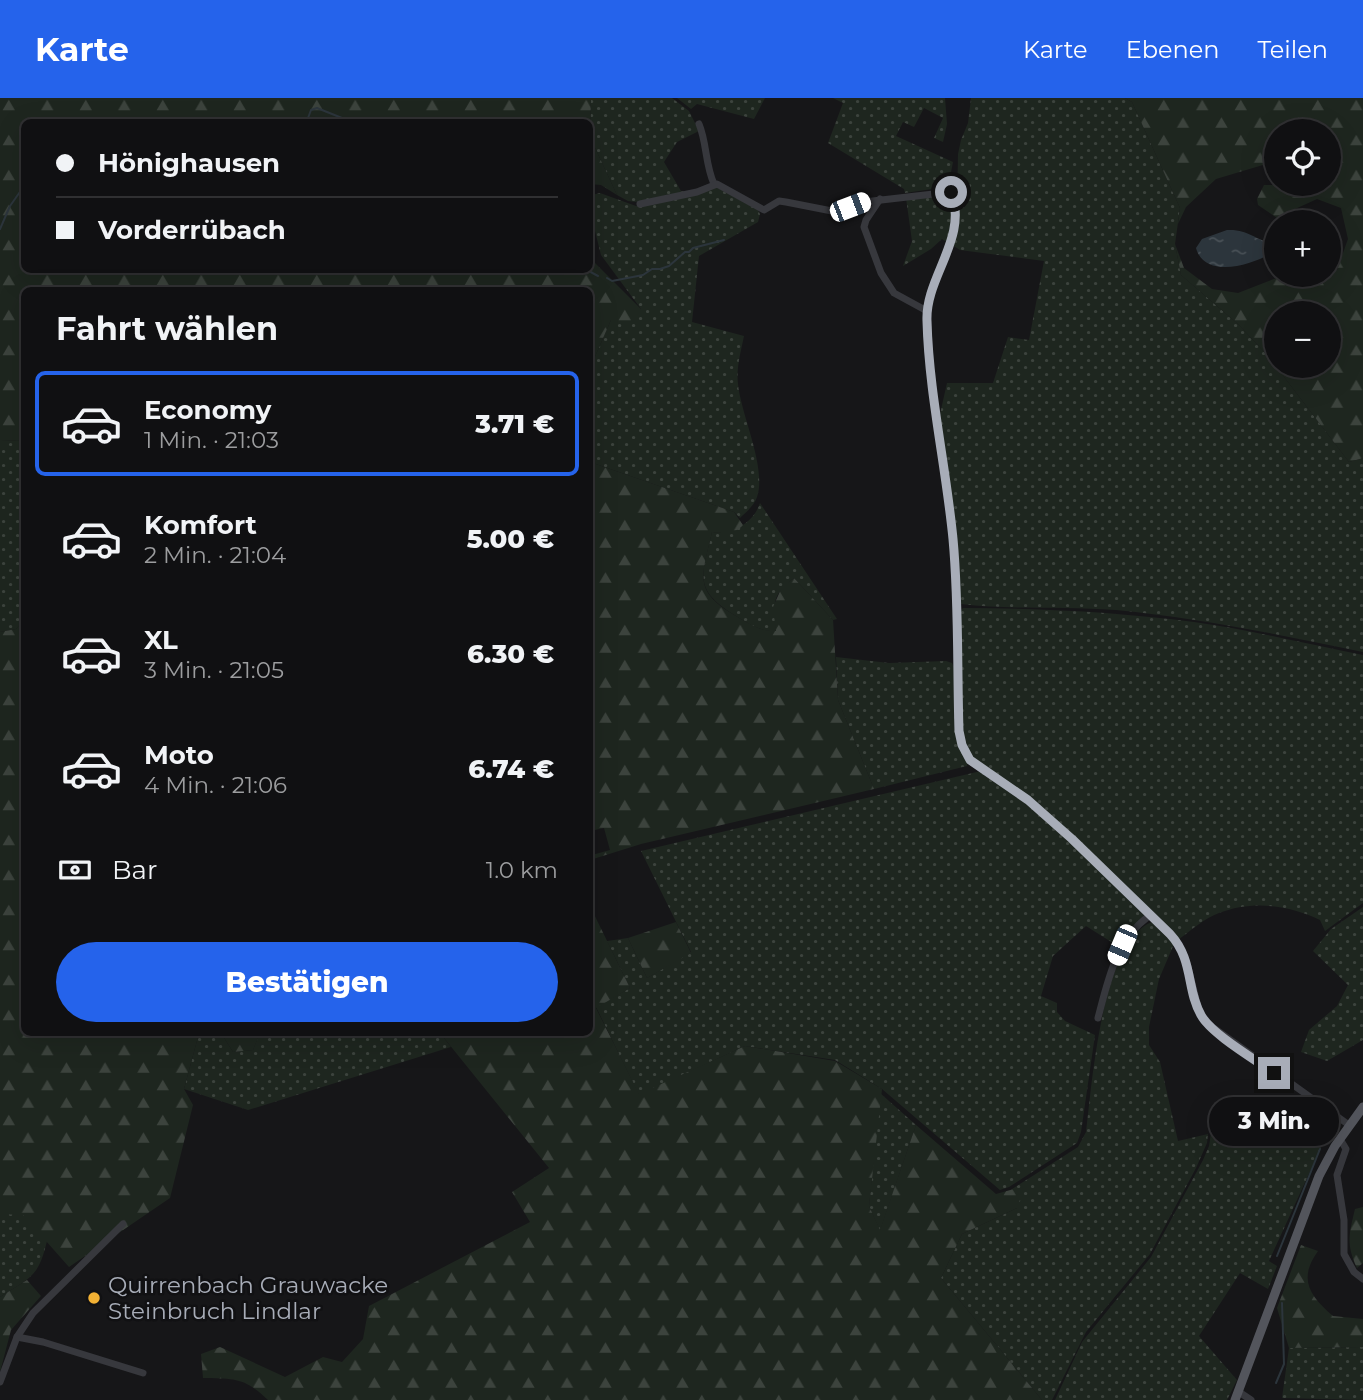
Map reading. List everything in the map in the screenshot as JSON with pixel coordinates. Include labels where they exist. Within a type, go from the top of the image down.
[{"type":"main road","points":[[1237,1396],[1315,1187],[1340,1139],[1363,1107]]},
{"type":"street","points":[[699,124],[704,136],[707,166],[714,184]]},
{"type":"street","points":[[640,204],[697,192],[714,184],[720,184],[764,210],[779,201],[837,212],[864,202],[951,192],[955,210],[952,236],[927,311],[929,347],[953,538],[959,731],[962,745],[970,760],[1028,800],[1072,839],[1177,942],[1187,963],[1200,1015],[1207,1023],[1349,1125]]},
{"type":"street","points":[[880,200],[864,227],[881,273],[894,293],[927,311]]},
{"type":"street","points":[[1098,1018],[1111,970],[1122,945],[1149,916]]},
{"type":"street","points":[[1340,1139],[1346,1149],[1337,1175],[1344,1220],[1344,1254],[1354,1272],[1363,1279]]},
{"type":"street","points":[[0,1382],[17,1337],[33,1313],[123,1224]]},
{"type":"street","points":[[17,1337],[43,1342],[143,1373]]},
{"type":"street","points":[[1237,1396],[1251,1400]]},
{"type":"green space","points":[[0,98],[591,98],[590,119],[21,119],[21,273],[593,273],[593,261],[641,309],[628,325],[611,320],[593,361],[593,287],[21,287],[21,440],[0,441]]},
{"type":"green space","points":[[591,98],[672,98],[689,111],[699,131],[677,142],[664,162],[681,191],[688,192],[636,202],[617,195],[593,143],[593,119],[590,119]]},
{"type":"green space","points":[[677,98],[765,98],[754,119],[697,104],[691,109]]},
{"type":"green space","points":[[833,98],[945,98],[947,124],[943,142],[934,138],[943,118],[924,108],[914,127],[903,122],[896,136],[953,162],[949,182],[939,188],[905,193],[904,189],[828,143],[843,103]]},
{"type":"green space","points":[[971,98],[1125,98],[1132,102],[1180,208],[1175,244],[1181,275],[1238,324],[1264,352],[1264,378],[1285,378],[1349,462],[1363,458],[1363,652],[1147,613],[961,604],[958,599],[955,538],[940,414],[947,383],[993,383],[1008,337],[1029,340],[1044,261],[960,250],[952,245],[957,220],[958,154],[968,123]]},
{"type":"green space","points":[[1125,98],[1363,98],[1363,458],[1349,462],[1285,378],[1341,378],[1341,301],[1264,301],[1264,352],[1238,324],[1181,275],[1175,244],[1184,268],[1212,289],[1238,293],[1264,283],[1264,287],[1341,287],[1341,259],[1348,239],[1341,208],[1317,199],[1294,210],[1265,210],[1258,205],[1257,199],[1264,185],[1264,196],[1341,196],[1341,119],[1264,119],[1264,165],[1216,179],[1186,207],[1178,224],[1180,208],[1132,102]]},
{"type":"green space","points":[[593,143],[617,195],[601,185],[593,184]]},
{"type":"green space","points":[[716,187],[758,210],[760,214],[758,222],[699,256],[692,322],[744,336],[738,366],[738,384],[759,471],[759,485],[754,503],[740,518],[734,512],[593,463],[593,361],[611,320],[641,309],[601,255],[594,227],[593,195],[600,193],[636,206]]},
{"type":"green space","points":[[946,196],[953,212],[948,243],[942,239],[903,266],[912,241],[906,198]]},
{"type":"green space","points":[[21,440],[21,623],[16,629],[0,632],[0,441]]},
{"type":"green space","points":[[593,463],[734,512],[743,525],[733,532],[712,532],[705,560],[706,590],[722,607],[760,629],[776,631],[773,607],[782,587],[794,578],[833,620],[838,700],[874,789],[641,844],[593,859],[593,855],[610,850],[604,828],[593,830]]},
{"type":"green space","points":[[760,503],[837,619],[833,620],[794,578],[780,591],[775,602],[776,631],[750,625],[712,598],[706,589],[705,560],[712,532],[741,526],[752,517]]},
{"type":"green space","points":[[963,608],[1079,611],[1194,622],[1363,655],[1363,903],[1325,931],[1320,920],[1296,911],[1271,906],[1245,906],[1214,915],[1178,940],[1031,799],[971,758],[961,731],[959,612]]},
{"type":"green space","points":[[21,623],[21,1036],[198,1036],[184,1089],[193,1105],[170,1198],[69,1267],[23,1215],[0,1214],[0,632],[16,629]]},
{"type":"green space","points":[[836,657],[889,663],[952,663],[955,669],[959,746],[968,762],[967,766],[874,789],[838,700]]},
{"type":"green space","points":[[981,771],[1029,804],[1144,912],[1144,916],[1116,945],[1086,926],[1053,956],[1041,996],[1057,1003],[1057,1012],[1065,1021],[1095,1035],[1081,1132],[1077,1143],[1009,1187],[1000,1190],[882,1089],[835,1060],[745,1046],[639,1095],[596,1007],[630,988],[607,941],[628,938],[647,978],[691,952],[641,851]]},
{"type":"green space","points":[[1363,907],[1363,1040],[1327,1061],[1301,1052],[1309,1030],[1337,1006],[1348,985],[1313,951],[1331,929]]},
{"type":"green space","points":[[593,912],[630,988],[596,1008],[639,1094],[745,1046],[835,1061],[882,1089],[869,1206],[880,1230],[916,1125],[996,1194],[1014,1189],[1022,1194],[1017,1208],[962,1234],[941,1278],[1042,1400],[268,1400],[245,1383],[203,1378],[201,1354],[220,1347],[285,1377],[323,1357],[342,1362],[363,1339],[369,1306],[530,1222],[512,1192],[549,1168],[442,1036],[593,1036]]},
{"type":"green space","points":[[676,922],[691,953],[647,978],[628,938]]},
{"type":"green space","points":[[1152,922],[1174,944],[1159,979],[1149,1027],[1149,1045],[1160,1062],[1178,1141],[1208,1134],[1207,1143],[1150,1254],[1086,1332],[1052,1400],[1042,1400],[941,1278],[962,1234],[1017,1208],[1014,1189],[1009,1191],[1078,1147],[1086,1132],[1096,1049],[1111,984],[1121,956],[1135,934]]},
{"type":"green space","points":[[198,1036],[223,1036],[233,1052],[253,1050],[258,1036],[442,1036],[451,1047],[248,1110],[184,1089]]},
{"type":"green space","points":[[223,1036],[259,1036],[253,1050],[233,1052]]},
{"type":"green space","points":[[880,1093],[916,1125],[880,1231],[869,1206]]},
{"type":"green space","points":[[1248,1109],[1302,1146],[1324,1141],[1269,1261],[1277,1266],[1268,1289],[1240,1273],[1199,1336],[1237,1380],[1227,1400],[1055,1400],[1082,1342],[1151,1257],[1203,1160],[1211,1133],[1235,1127]]},
{"type":"green space","points":[[1363,1207],[1363,1263],[1357,1268],[1351,1252],[1350,1232],[1355,1209]]},
{"type":"green space","points":[[0,1214],[23,1214],[47,1241],[40,1263],[32,1275],[0,1297]]},
{"type":"green space","points":[[1301,1245],[1318,1251],[1309,1270],[1312,1294],[1333,1316],[1363,1319],[1363,1347],[1289,1348],[1277,1308]]},
{"type":"green space","points":[[27,1280],[41,1296],[11,1330],[0,1372],[0,1297]]},
{"type":"green space","points":[[1363,1347],[1363,1400],[1282,1398],[1289,1348]]},
{"type":"water","points":[[1227,230],[1242,231],[1264,240],[1264,256],[1245,264],[1220,267],[1201,258],[1196,248],[1202,239]]},
{"type":"waterway","points":[[306,119],[311,110],[317,108],[344,119]]},
{"type":"waterway","points":[[0,229],[10,206],[21,190]]},
{"type":"waterway","points":[[607,278],[612,281],[643,275],[652,269],[669,266],[693,248],[724,240]]},
{"type":"waterway","points":[[592,273],[598,276]]},
{"type":"waterway","points":[[1277,1256],[1320,1149]]},
{"type":"waterway","points":[[1276,1383],[1284,1364],[1282,1303]]},
{"type":"place","name":"Quirrenbach Grauwacke Steinbruch Lindlar","points":[[94,1298]]},
{"type":"route","points":[[951,192],[955,210],[952,236],[927,311],[942,461],[953,538],[959,731],[962,745],[970,760],[1028,800],[1170,934],[1187,963],[1200,1015],[1215,1030],[1274,1073]]}]
